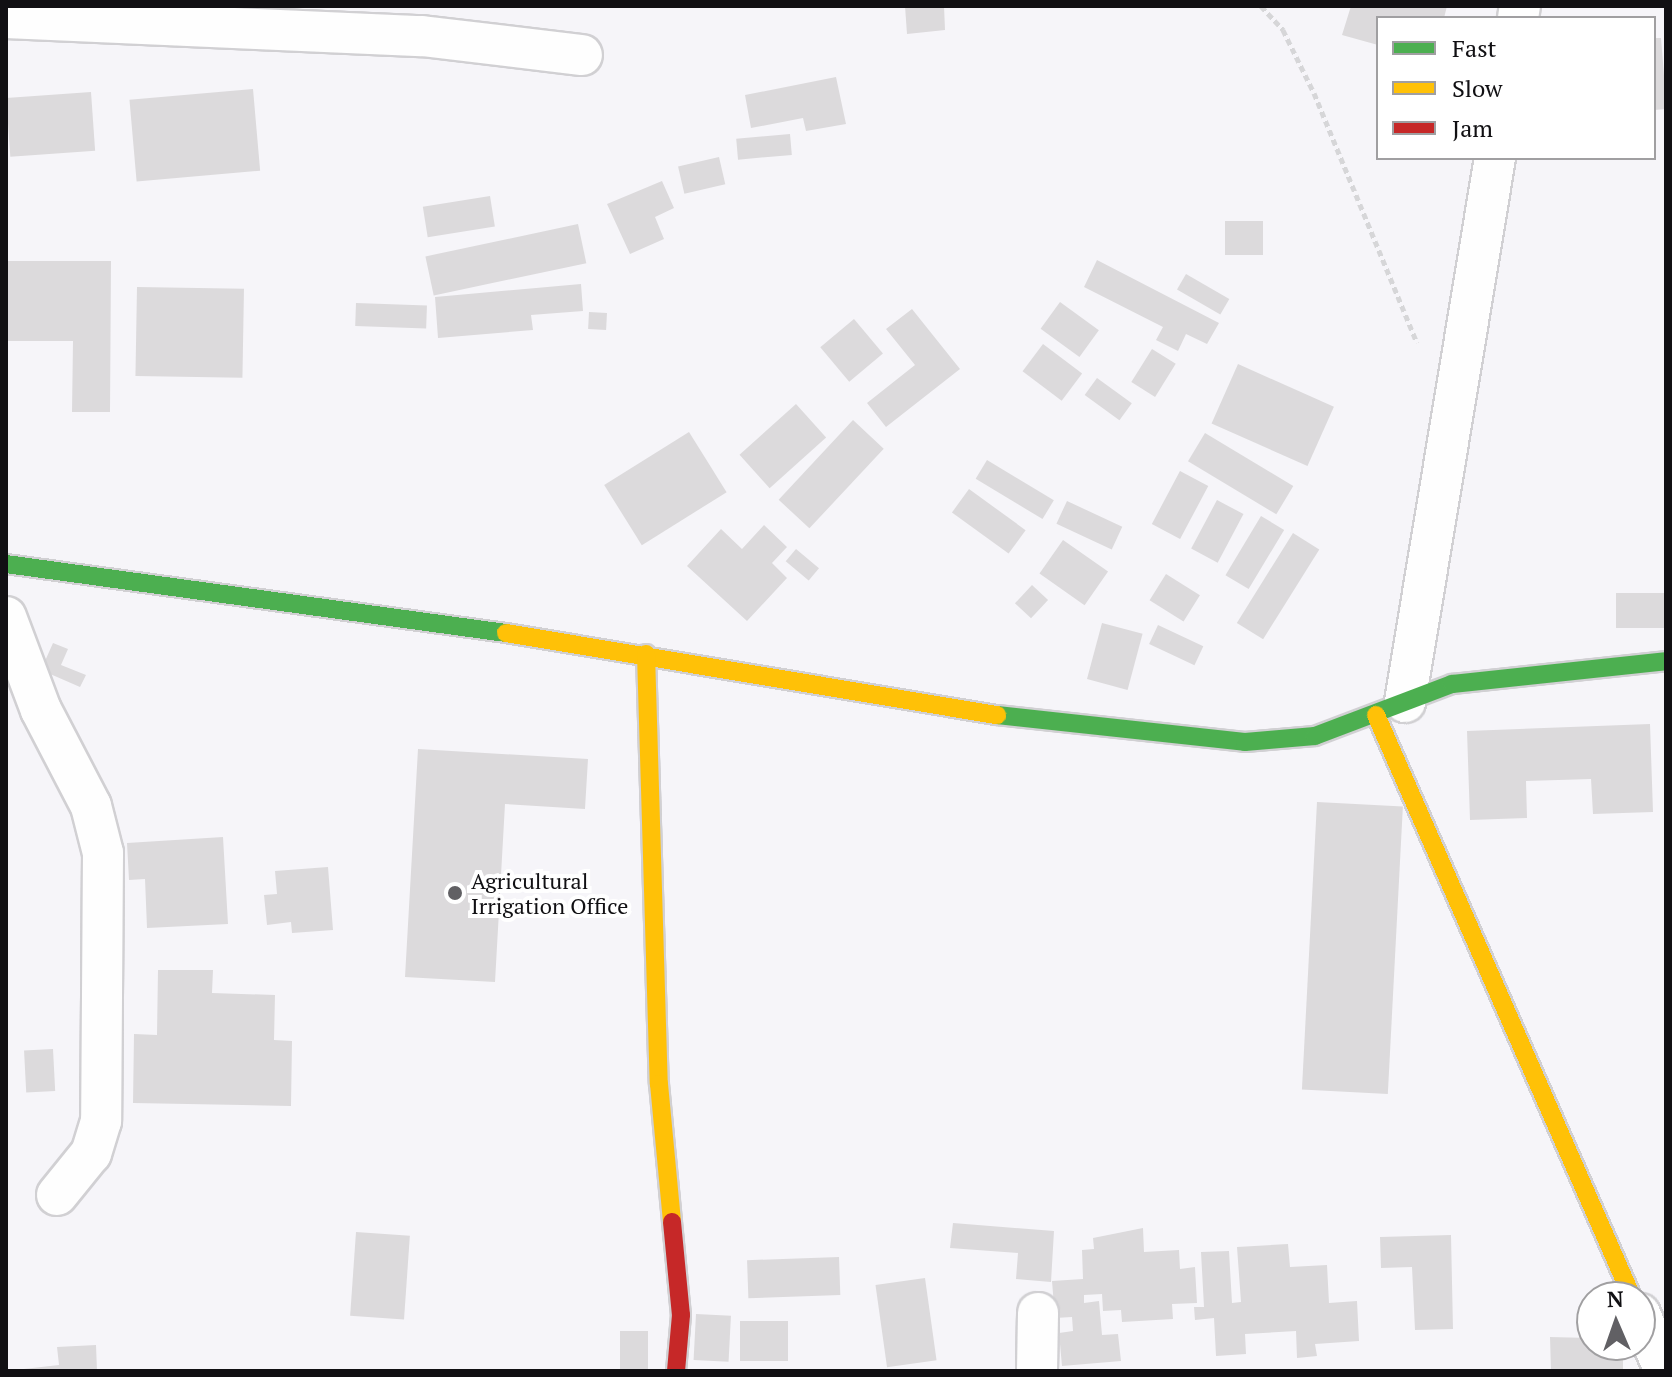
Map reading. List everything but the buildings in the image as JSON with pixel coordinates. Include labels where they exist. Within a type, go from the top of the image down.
[{"type":"street","points":[[6,18],[422,36],[582,55]]},
{"type":"street","points":[[1495,160],[1391,709],[1625,1281]]},
{"type":"street","points":[[6,564],[382,611],[646,654],[958,711],[1245,742],[1315,736],[1391,709],[1503,676],[1666,661]]},
{"type":"street","points":[[6,617],[41,710],[91,806],[103,853],[101,1121],[91,1153],[57,1195]]},
{"type":"street","points":[[646,654],[659,1084],[681,1315],[676,1371]]},
{"type":"street","points":[[1037,1371],[1038,1313]]},
{"type":"street","points":[[1656,1350],[1665,1371]]},
{"type":"path","points":[[1261,6],[1283,30],[1314,93],[1420,349]]},
{"type":"traffic: fast","points":[[6,564],[506,633]]},
{"type":"traffic: fast","points":[[997,715],[1245,742],[1315,736],[1452,684],[1666,661]]},
{"type":"traffic: slow","points":[[506,633],[997,715]]},
{"type":"traffic: slow","points":[[646,654],[659,1084],[672,1222]]},
{"type":"traffic: slow","points":[[1376,715],[1625,1281]]},
{"type":"traffic: jam","points":[[672,1222],[681,1315],[676,1371]]},
{"type":"place","name":"Agricultural Irrigation Office","points":[[455,893]]}]
